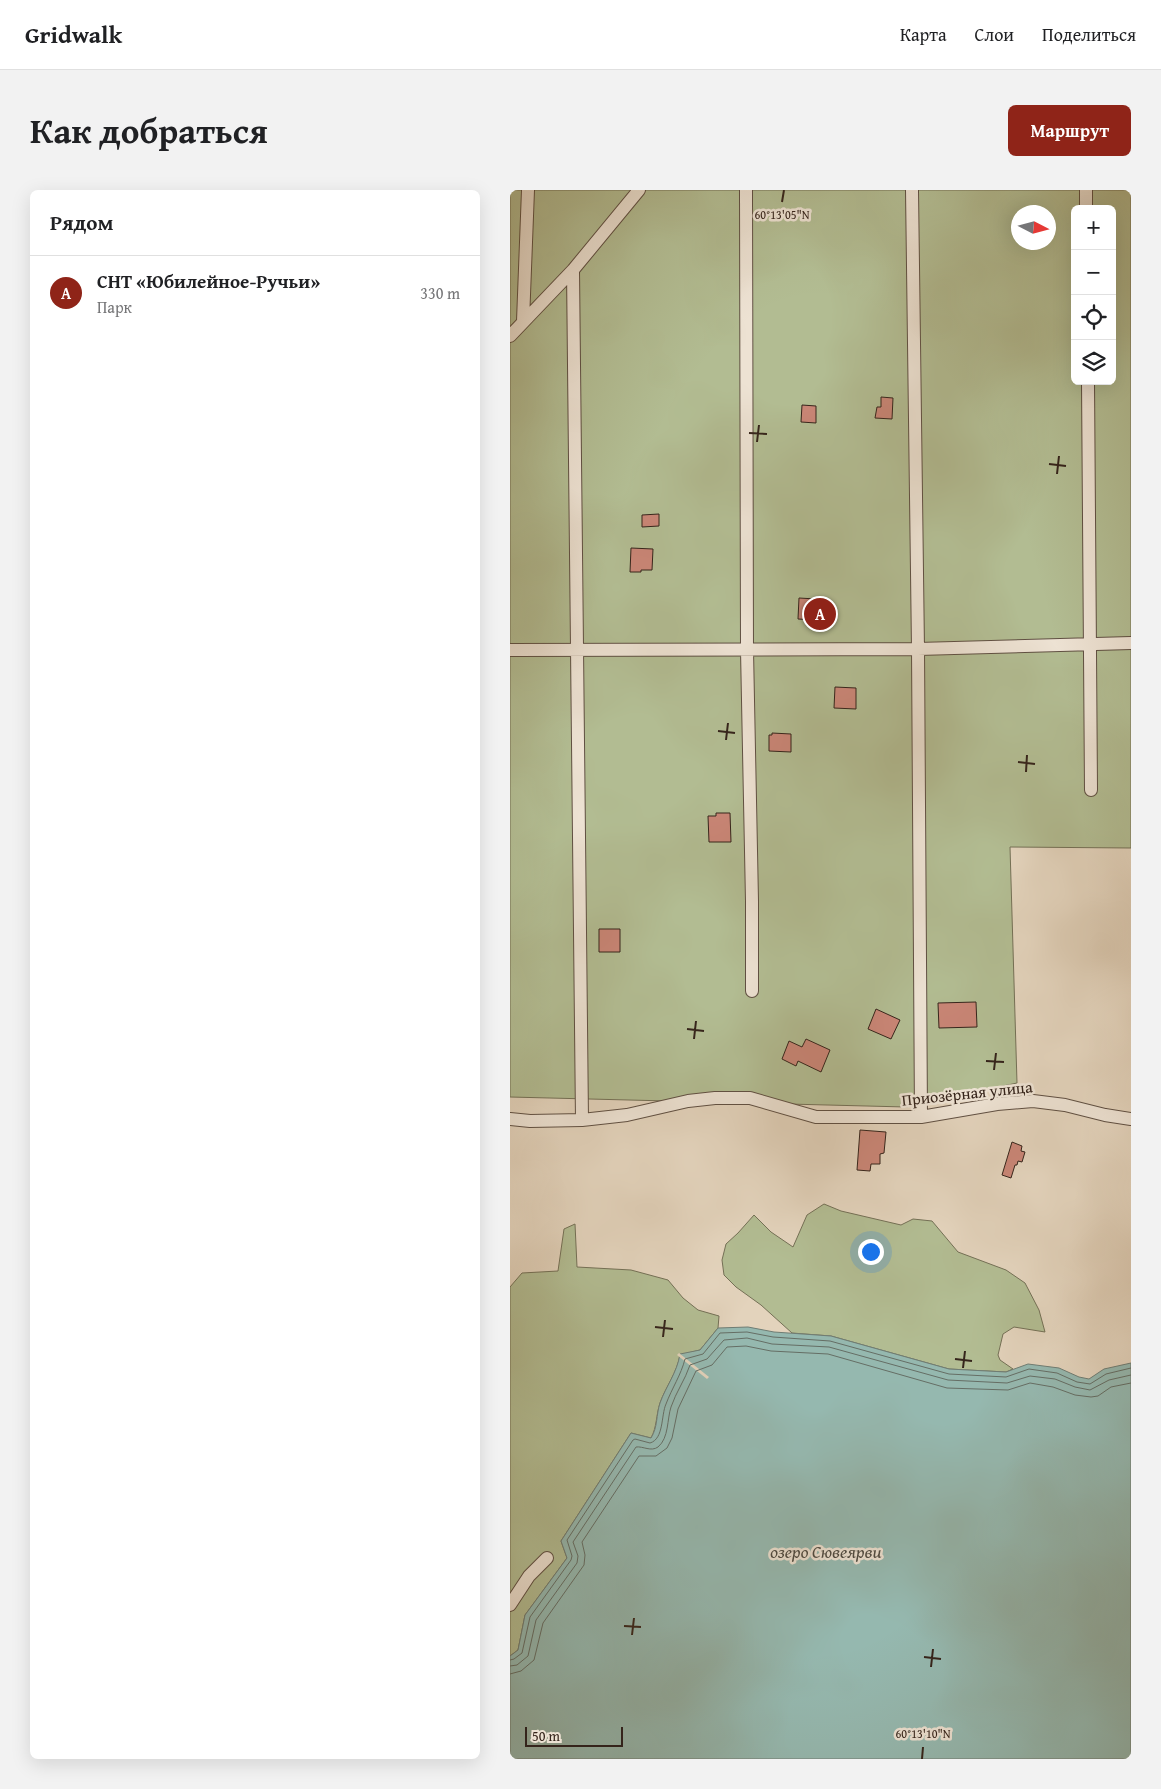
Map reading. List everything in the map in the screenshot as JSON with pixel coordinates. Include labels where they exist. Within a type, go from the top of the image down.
[{"type":"street","points":[[523,321],[528,190]]},
{"type":"street","points":[[510,336],[573,270],[638,190]]},
{"type":"street","points":[[746,190],[747,650],[752,992]]},
{"type":"street","points":[[912,190],[918,649],[921,1118]]},
{"type":"street","points":[[1086,190],[1086,205]]},
{"type":"street","points":[[573,270],[582,1120]]},
{"type":"street","points":[[1088,385],[1091,790]]},
{"type":"street","points":[[510,650],[918,649],[1131,644]]},
{"type":"street","name":"Приозёрная улица","points":[[510,1119],[530,1121],[582,1120],[627,1115],[688,1101],[715,1098],[750,1098],[816,1116],[921,1118],[997,1104],[1033,1101],[1065,1105],[1131,1119]]},
{"type":"street","points":[[510,1605],[529,1576],[547,1558]]},
{"type":"green space","points":[[510,190],[1131,190],[1131,848],[1010,847],[1017,1083],[906,1107],[510,1097]]},
{"type":"green space","points":[[824,1204],[841,1211],[901,1225],[913,1219],[932,1221],[958,1252],[1006,1270],[1025,1283],[1039,1310],[1045,1332],[1014,1327],[1003,1334],[998,1355],[1000,1360],[1013,1369],[1006,1372],[949,1369],[831,1336],[792,1333],[724,1275],[722,1260],[726,1244],[754,1215],[771,1232],[793,1247],[807,1215]]},
{"type":"green space","points":[[575,1224],[577,1267],[631,1270],[668,1280],[683,1298],[698,1310],[719,1316],[718,1328],[700,1350],[680,1355],[662,1397],[651,1438],[631,1433],[561,1541],[567,1558],[525,1615],[518,1650],[510,1656],[510,1287],[522,1273],[558,1271],[564,1229]]},
{"type":"water","name":"озеро Сювеярви","points":[[748,1327],[774,1332],[831,1336],[949,1369],[1006,1372],[1028,1364],[1059,1368],[1079,1377],[1089,1379],[1104,1369],[1131,1363],[1131,1759],[510,1759],[510,1656],[518,1650],[525,1615],[567,1558],[561,1541],[631,1433],[651,1438],[655,1430],[660,1403],[680,1354],[700,1350],[718,1328]]},
{"type":"pier","points":[[679,1353],[709,1377],[707,1379],[677,1355]]},
{"type":"building","points":[[881,397],[893,398],[892,419],[875,418],[877,407],[881,407]]},
{"type":"building","points":[[802,405],[816,406],[816,423],[801,422]]},
{"type":"building","points":[[659,514],[659,526],[642,527],[642,515]]},
{"type":"building","points":[[631,548],[653,549],[652,570],[630,572]]},
{"type":"building","points":[[799,598],[816,599],[815,620],[798,619]]},
{"type":"building","points":[[835,687],[856,688],[856,709],[834,708]]},
{"type":"building","points":[[772,733],[791,734],[791,752],[769,751],[769,735],[772,735]]},
{"type":"building","points":[[716,813],[730,813],[731,842],[709,842],[708,816],[716,816]]},
{"type":"building","points":[[599,929],[620,929],[620,952],[599,952]]},
{"type":"building","points":[[976,1002],[977,1027],[939,1028],[938,1003]]},
{"type":"building","points":[[876,1009],[900,1020],[891,1039],[868,1029]]},
{"type":"building","points":[[806,1039],[830,1050],[821,1072],[798,1061],[796,1066],[782,1059],[789,1041],[802,1047]]},
{"type":"building","points":[[860,1130],[886,1132],[884,1153],[880,1154],[880,1164],[871,1164],[870,1171],[857,1170]]},
{"type":"building","points":[[1012,1142],[1022,1146],[1021,1151],[1025,1152],[1022,1162],[1018,1161],[1017,1165],[1015,1165],[1011,1178],[1002,1175]]},
{"type":"place","name":"СНТ «Юбилейное-Ручьи»","points":[[820,614]]}]
